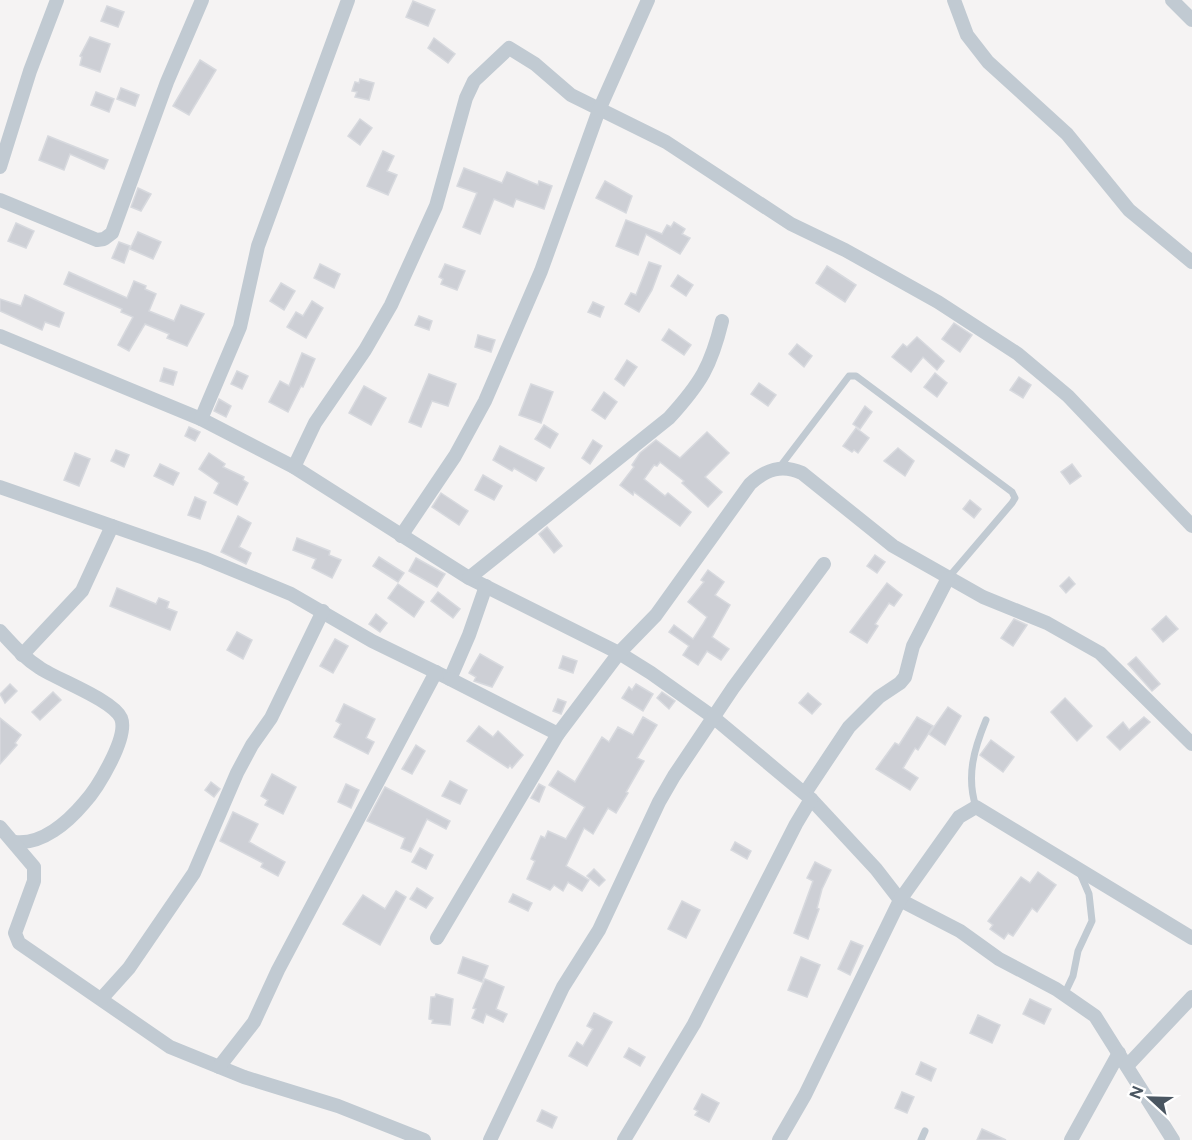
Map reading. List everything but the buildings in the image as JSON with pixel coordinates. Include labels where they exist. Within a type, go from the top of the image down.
[{"type":"street","points":[[0,167],[30,71],[57,0]]},
{"type":"street","points":[[0,200],[97,240],[104,239],[112,233],[170,74],[202,0]]},
{"type":"street","points":[[201,419],[240,327],[258,246],[348,0]]},
{"type":"street","points":[[401,536],[455,456],[485,401],[541,272],[599,110],[648,0]]},
{"type":"street","points":[[954,0],[967,35],[988,62],[1067,134],[1128,210],[1192,262]]},
{"type":"street","points":[[1172,0],[1192,20]]},
{"type":"street","points":[[294,467],[315,423],[365,350],[390,305],[436,206],[466,98],[474,81],[509,48],[535,64],[571,95],[666,142],[790,224],[845,250],[938,303],[1018,354],[1068,396],[1192,526]]},
{"type":"street","points":[[469,578],[669,418],[697,388],[713,357],[722,321]]},
{"type":"street","points":[[0,336],[201,419],[294,467],[469,578],[619,653],[713,717],[808,796],[876,869],[900,900],[954,928],[999,959],[1064,995],[1095,1017],[1173,1140]]},
{"type":"street","points":[[437,938],[558,734],[619,653],[656,615],[750,484],[761,474],[779,468],[792,468],[802,473],[893,546],[948,578],[983,597],[1076,638],[1100,653],[1192,744]]},
{"type":"street","points":[[0,487],[204,558],[291,594],[323,610],[372,641],[558,734]]},
{"type":"street","points":[[22,655],[82,591],[112,526]]},
{"type":"street","points":[[490,1140],[563,987],[614,901],[659,802],[713,717],[824,564]]},
{"type":"street","points":[[624,1140],[694,1024],[808,796],[849,727],[879,697],[905,677],[913,646],[948,578]]},
{"type":"street","points":[[450,679],[469,635],[486,586]]},
{"type":"street","points":[[102,998],[129,968],[194,873],[237,773],[252,745],[272,718],[323,610]]},
{"type":"street","points":[[0,631],[22,655],[40,669],[108,705],[121,716],[123,727],[110,762],[92,794],[74,814],[54,831],[25,843],[15,842]]},
{"type":"street","points":[[219,1067],[254,1022],[278,970],[436,672]]},
{"type":"street","points":[[779,1140],[805,1095],[900,900],[959,817],[976,807],[1192,938]]},
{"type":"street","points":[[0,827],[34,867],[34,881],[15,933],[19,943],[170,1047],[219,1067],[338,1106],[424,1140]]},
{"type":"street","points":[[1127,1066],[1191,1002]]},
{"type":"street","points":[[1071,1140],[1119,1053]]},
{"type":"lane","points":[[779,468],[849,376],[856,376],[1012,492],[1015,498],[948,578]]},
{"type":"lane","points":[[976,807],[971,791],[971,767],[986,720]]},
{"type":"lane","points":[[1064,995],[1073,976],[1078,951],[1092,921],[1089,894],[1079,871]]},
{"type":"lane","points":[[921,1140],[925,1131]]}]
